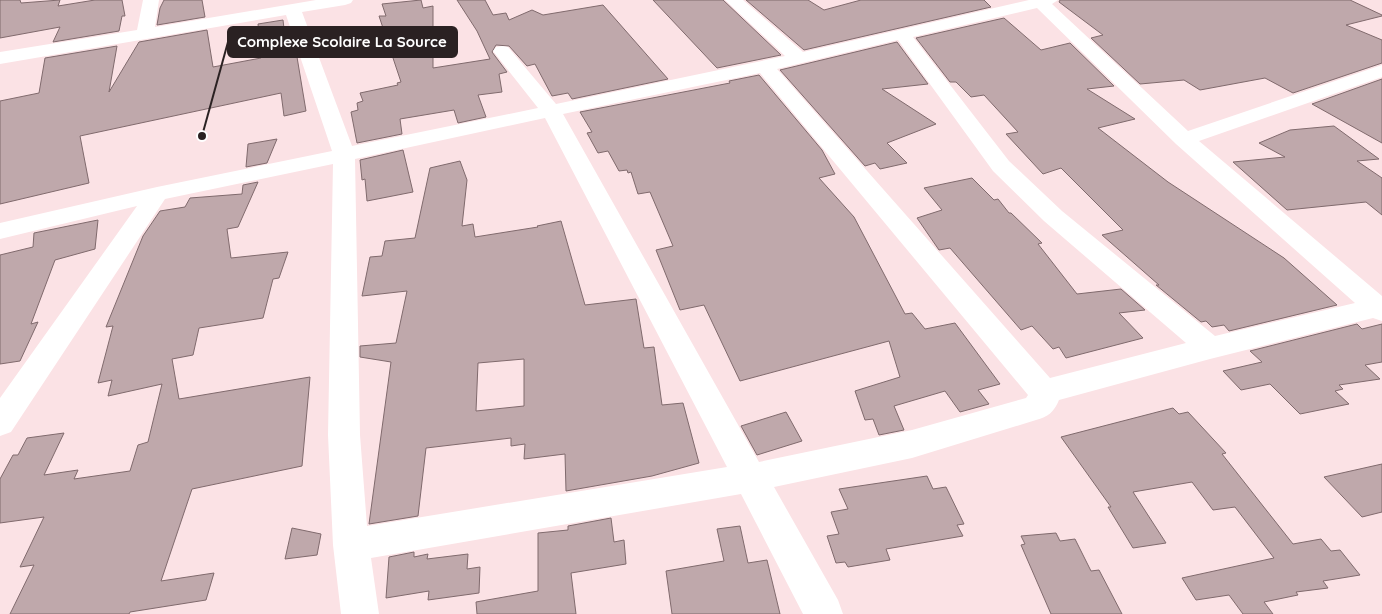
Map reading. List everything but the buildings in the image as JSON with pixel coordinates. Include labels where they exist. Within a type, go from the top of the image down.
[{"type":"street","points":[[144,33],[151,0]]},
{"type":"street","points":[[0,58],[346,0]]},
{"type":"street","points":[[733,0],[799,58]]},
{"type":"street","points":[[0,232],[157,194],[764,66],[1045,1],[1184,140],[1380,309]]},
{"type":"street","points":[[292,9],[344,154],[344,435],[352,545],[360,614]]},
{"type":"street","points":[[903,34],[1001,166],[1053,216],[1210,348]]},
{"type":"street","points":[[502,51],[551,111],[824,614]]},
{"type":"street","points":[[352,545],[750,478],[912,444],[1036,408],[1043,401],[1044,392],[764,66]]},
{"type":"street","points":[[1184,140],[1377,76]]},
{"type":"street","points":[[0,423],[157,194]]},
{"type":"street","points":[[1044,392],[1210,348],[1380,309]]},
{"type":"place","name":"Complexe Scolaire La Source","points":[[202,136]]}]
